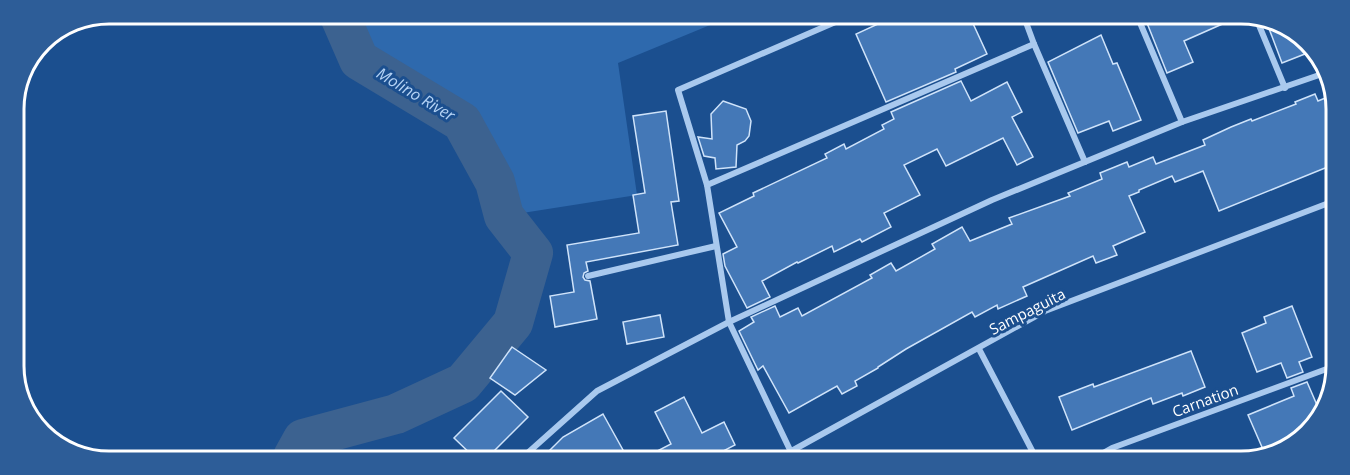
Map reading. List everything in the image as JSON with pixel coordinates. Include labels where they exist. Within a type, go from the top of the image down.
[{"type":"street","points":[[791,451],[729,322],[707,185],[678,90],[831,24]]},
{"type":"street","points":[[1027,24],[1086,162]]},
{"type":"street","points":[[1141,24],[1182,122]]},
{"type":"street","points":[[1259,26],[1285,88]]},
{"type":"street","points":[[707,185],[1034,44]]},
{"type":"street","points":[[530,451],[597,391],[729,322],[992,200],[1182,122],[1318,75]]},
{"type":"street","name":"Sampaguita","points":[[793,451],[1045,311],[1326,204]]},
{"type":"street","points":[[588,276],[716,246]]},
{"type":"street","points":[[979,349],[1032,451]]},
{"type":"street","name":"Carnation","points":[[1107,451],[1326,369]]},
{"type":"shaded area","points":[[343,24],[713,24],[618,63],[637,195],[504,216],[495,182],[462,122],[359,60]]},
{"type":"building","points":[[878,24],[973,24],[987,54],[955,69],[956,72],[886,102],[856,34]]},
{"type":"building","points":[[1147,24],[1222,24],[1184,41],[1193,62],[1167,73]]},
{"type":"building","points":[[1269,30],[1288,38],[1306,54],[1282,63]]},
{"type":"building","points":[[1101,35],[1113,64],[1117,63],[1141,120],[1113,131],[1109,121],[1078,133],[1048,62]]},
{"type":"building","points":[[961,81],[971,101],[1007,82],[1022,112],[1012,117],[1033,157],[1017,165],[1003,138],[946,166],[937,149],[904,165],[920,195],[884,213],[891,227],[862,242],[860,239],[834,252],[832,246],[762,281],[770,297],[747,308],[725,266],[723,254],[737,247],[719,213],[754,196],[753,193],[827,158],[825,154],[844,144],[846,149],[884,129],[882,125],[894,119],[891,112]]},
{"type":"building","points":[[1315,94],[1318,101],[1325,98],[1326,168],[1219,211],[1203,171],[1175,182],[1172,176],[1139,190],[1129,196],[1145,232],[1113,246],[1117,255],[1096,263],[1093,256],[1023,287],[1027,296],[998,309],[997,305],[975,317],[972,312],[855,381],[857,386],[842,394],[837,386],[789,413],[763,366],[758,370],[739,331],[754,322],[751,317],[775,306],[780,317],[798,308],[802,316],[872,278],[870,275],[891,263],[896,271],[935,249],[932,244],[962,227],[970,241],[1012,224],[1009,218],[1070,196],[1068,193],[1102,179],[1100,173],[1127,162],[1129,167],[1153,157],[1156,164],[1205,145],[1203,140],[1231,127],[1296,104],[1295,102]]},
{"type":"building","points":[[723,101],[746,109],[751,121],[749,136],[737,145],[736,167],[716,169],[715,158],[704,156],[698,137],[712,139],[711,114]]},
{"type":"building","points":[[666,111],[679,201],[671,202],[678,245],[586,262],[588,271],[583,277],[590,281],[597,319],[555,327],[550,296],[574,292],[567,245],[639,233],[633,195],[645,193],[633,116]]},
{"type":"building","points":[[1292,306],[1312,357],[1299,362],[1303,372],[1287,378],[1281,363],[1257,372],[1242,333],[1266,323],[1264,317]]},
{"type":"building","points":[[660,315],[664,337],[627,344],[623,322]]},
{"type":"building","points":[[512,347],[546,370],[515,395],[490,378]]},
{"type":"building","points":[[1191,351],[1205,387],[1153,404],[1151,398],[1072,430],[1059,397],[1093,384],[1094,387]]},
{"type":"building","points":[[1307,382],[1317,404],[1315,408],[1305,422],[1288,437],[1262,448],[1248,415],[1294,396],[1291,388]]},
{"type":"building","points":[[501,391],[528,417],[494,451],[468,451],[454,438]]},
{"type":"building","points":[[684,397],[702,433],[724,422],[735,445],[723,451],[657,451],[671,444],[655,412]]},
{"type":"building","points":[[603,414],[624,451],[549,451],[563,437]]},
{"type":"waterway","name":"Molino River","points":[[296,451],[303,439],[396,414],[463,383],[513,323],[533,253],[504,216],[495,182],[462,122],[359,60],[343,24]]}]
